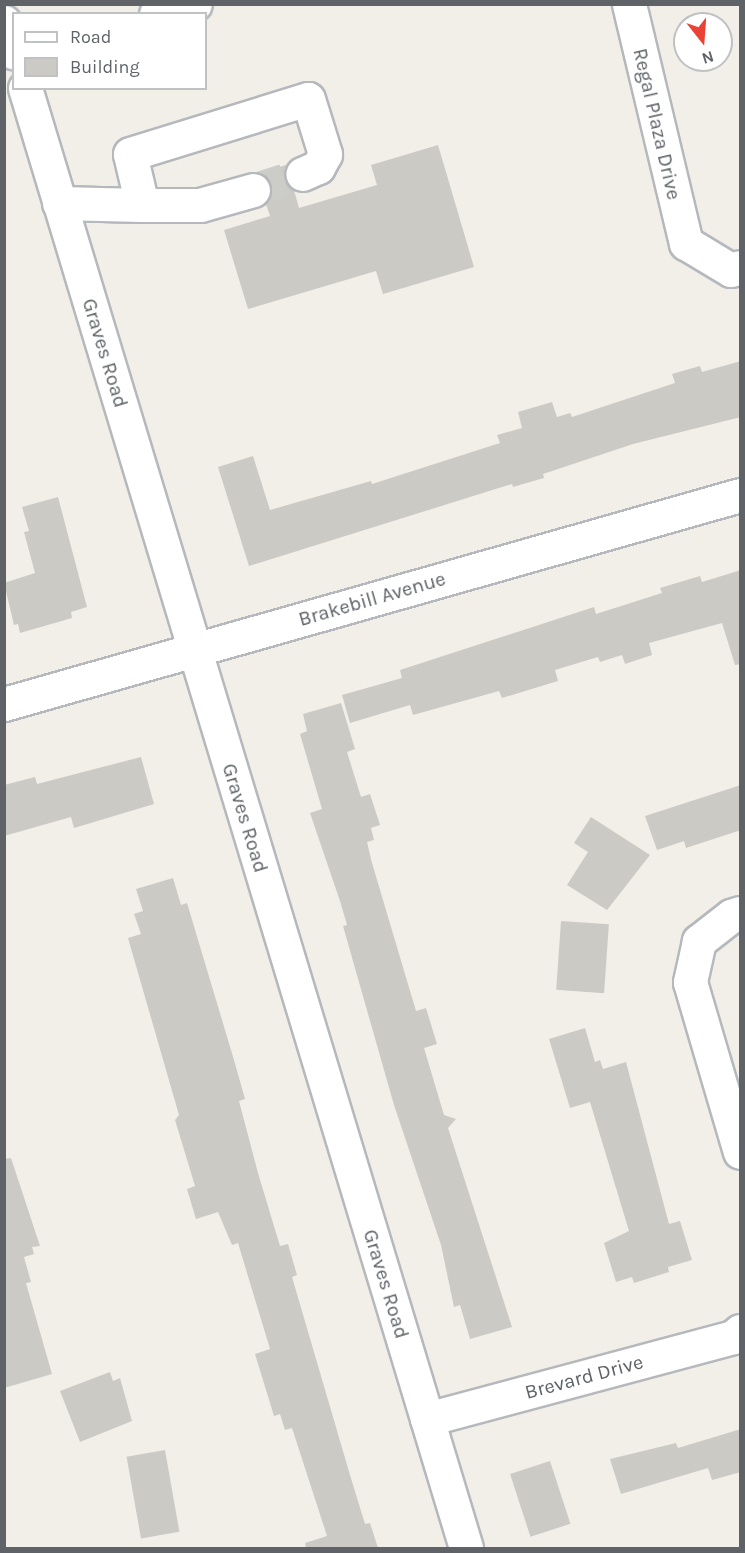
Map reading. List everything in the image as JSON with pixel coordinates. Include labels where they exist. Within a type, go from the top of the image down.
[{"type":"street","points":[[164,12],[195,4]]},
{"type":"street","name":"Regal Plaza Drive","points":[[629,4],[686,243],[731,270],[741,267]]},
{"type":"street","name":"Graves Road","points":[[26,90],[466,1548]]},
{"type":"street","points":[[142,205],[130,154],[308,99],[325,154],[318,167],[302,174]]},
{"type":"street","points":[[59,203],[200,205],[253,190]]},
{"type":"street","name":"Brakebill Avenue","points":[[4,704],[741,495]]},
{"type":"street","points":[[741,913],[730,916],[699,941],[690,982],[741,1152]]},
{"type":"street","name":"Brevard Drive","points":[[427,1419],[733,1337],[741,1331]]},
{"type":"building","points":[[438,145],[474,267],[383,294],[376,271],[248,309],[224,230],[270,216],[266,204],[271,185],[260,173],[286,165],[285,181],[294,190],[299,208],[377,185],[371,165]]},
{"type":"building","points":[[741,361],[741,417],[633,444],[543,474],[544,478],[513,487],[512,484],[249,566],[218,467],[253,456],[270,510],[371,481],[372,484],[500,443],[497,435],[522,428],[518,412],[552,402],[557,417],[570,413],[572,417],[675,383],[672,374],[700,366],[702,372]]},
{"type":"building","points":[[58,497],[87,607],[71,612],[72,618],[20,633],[18,624],[14,625],[4,583],[35,573],[24,532],[29,531],[22,507]]},
{"type":"building","points":[[741,570],[741,664],[735,665],[722,623],[649,643],[652,655],[625,664],[622,655],[600,662],[598,657],[555,670],[558,681],[502,698],[499,691],[413,715],[410,705],[350,723],[342,695],[402,678],[400,670],[594,607],[596,614],[662,593],[660,588],[700,576],[702,582]]},
{"type":"building","points":[[341,703],[355,749],[347,752],[361,797],[370,794],[380,825],[371,828],[374,840],[367,842],[372,863],[416,1011],[426,1008],[437,1044],[424,1048],[444,1115],[456,1119],[448,1128],[512,1327],[470,1339],[460,1305],[454,1307],[441,1245],[394,1105],[343,926],[347,925],[310,813],[322,809],[300,734],[307,731],[303,714]]},
{"type":"building","points":[[141,757],[154,804],[74,828],[71,817],[4,836],[4,785],[35,777],[37,784]]},
{"type":"building","points":[[741,785],[741,830],[686,848],[684,841],[657,850],[645,816]]},
{"type":"building","points":[[591,817],[650,855],[607,910],[567,885],[588,852],[574,843]]},
{"type":"building","points":[[173,878],[181,905],[187,903],[245,1099],[239,1101],[258,1173],[280,1246],[288,1244],[297,1275],[292,1277],[350,1475],[365,1524],[370,1523],[378,1548],[306,1548],[305,1543],[327,1536],[292,1428],[285,1430],[280,1414],[274,1416],[255,1354],[270,1349],[238,1243],[232,1245],[218,1212],[196,1219],[187,1189],[195,1186],[175,1120],[179,1115],[128,938],[141,934],[134,914],[143,911],[136,889]]},
{"type":"building","points":[[561,921],[609,924],[604,993],[556,990]]},
{"type":"building","points":[[585,1028],[595,1062],[600,1060],[603,1069],[626,1062],[669,1224],[680,1221],[692,1260],[668,1267],[669,1272],[634,1283],[632,1277],[616,1282],[604,1243],[629,1231],[590,1102],[570,1108],[549,1039]]},
{"type":"building","points":[[11,1158],[40,1246],[32,1247],[34,1254],[24,1257],[31,1282],[26,1283],[52,1374],[4,1388],[4,1159]]},
{"type":"building","points":[[110,1372],[113,1381],[120,1378],[132,1421],[80,1442],[60,1391]]},
{"type":"building","points":[[741,1429],[741,1472],[712,1480],[708,1468],[621,1494],[610,1459],[676,1443],[678,1448]]},
{"type":"building","points":[[165,1450],[179,1532],[141,1539],[127,1457]]},
{"type":"building","points":[[550,1461],[570,1524],[530,1537],[510,1474]]},
{"type":"tunnel","points":[[253,190],[302,174]]}]
